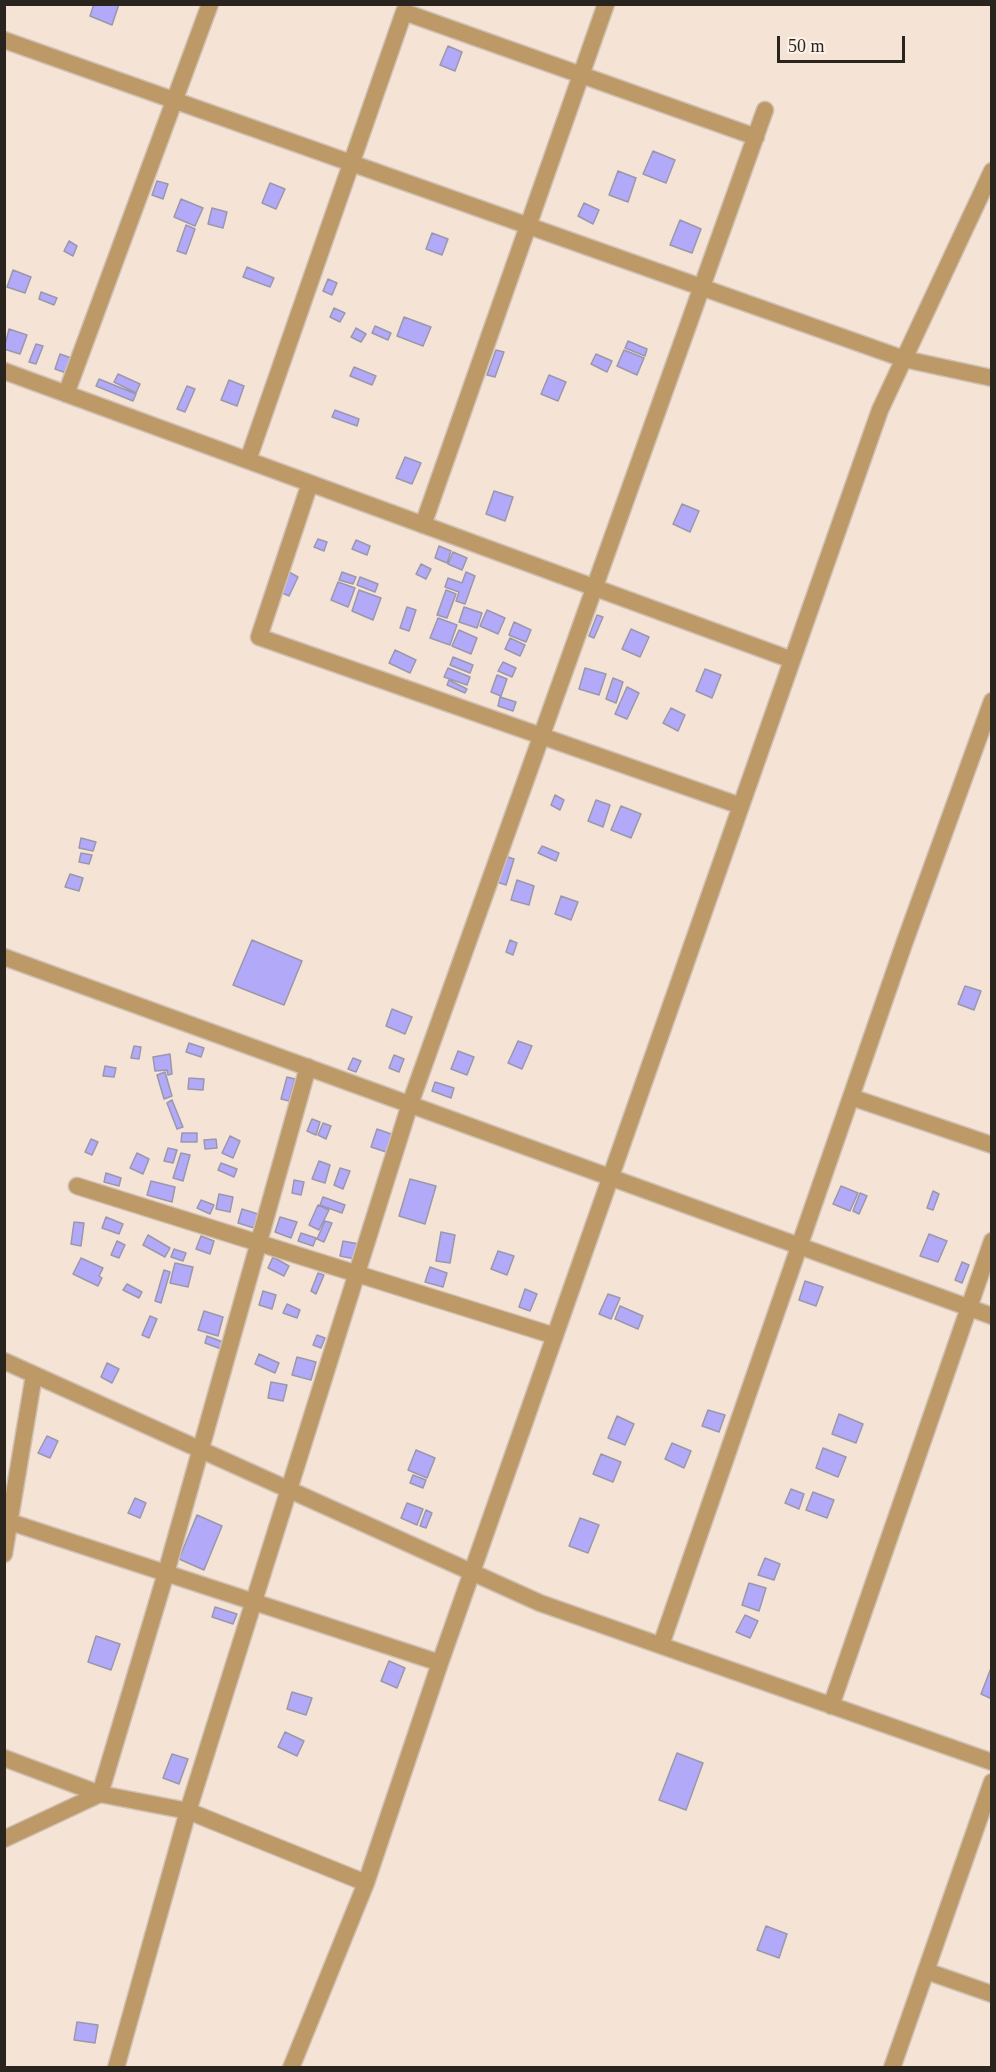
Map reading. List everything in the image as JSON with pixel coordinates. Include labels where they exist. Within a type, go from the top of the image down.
[{"type":"street","points":[[66,394],[210,4]]},
{"type":"street","points":[[423,525],[606,4]]},
{"type":"street","points":[[248,460],[404,12],[756,137]]},
{"type":"street","points":[[4,40],[904,359],[992,378]]},
{"type":"street","points":[[116,2067],[188,1811],[410,1104],[765,111]]},
{"type":"street","points":[[291,2067],[366,1883],[440,1663],[880,410],[992,171]]},
{"type":"street","points":[[4,371],[792,660]]},
{"type":"street","points":[[310,483],[259,637],[741,806]]},
{"type":"street","points":[[661,1645],[851,1097],[987,725],[992,701]]},
{"type":"street","points":[[4,957],[992,1316]]},
{"type":"street","points":[[4,1839],[100,1794],[166,1573],[308,1067]]},
{"type":"street","points":[[851,1097],[992,1146]]},
{"type":"street","points":[[77,1186],[555,1336]]},
{"type":"street","points":[[831,1706],[992,1241]]},
{"type":"street","points":[[4,1361],[540,1603],[992,1762]]},
{"type":"street","points":[[4,1554],[7,1521],[34,1375]]},
{"type":"street","points":[[7,1521],[440,1663]]},
{"type":"street","points":[[4,1758],[100,1794],[188,1811],[366,1883]]},
{"type":"street","points":[[892,2067],[992,1782]]},
{"type":"street","points":[[926,1971],[992,1994]]},
{"type":"building","points":[[94,4],[119,4],[112,25],[90,16]]},
{"type":"building","points":[[448,46],[462,52],[455,71],[440,65]]},
{"type":"building","points":[[653,151],[675,160],[666,183],[643,174]]},
{"type":"building","points":[[618,171],[636,178],[628,202],[609,195]]},
{"type":"building","points":[[157,181],[168,184],[163,199],[152,195]]},
{"type":"building","points":[[270,183],[285,189],[276,209],[262,203]]},
{"type":"building","points":[[181,199],[203,208],[195,226],[174,217]]},
{"type":"building","points":[[584,203],[599,210],[593,224],[578,216]]},
{"type":"building","points":[[212,208],[227,212],[223,228],[208,224]]},
{"type":"building","points":[[680,220],[701,229],[692,253],[670,245]]},
{"type":"building","points":[[186,225],[195,229],[186,254],[177,251]]},
{"type":"building","points":[[432,233],[448,239],[442,255],[426,249]]},
{"type":"building","points":[[69,241],[77,246],[73,256],[64,251]]},
{"type":"building","points":[[247,267],[274,278],[270,287],[243,277]]},
{"type":"building","points":[[13,270],[31,277],[25,293],[7,287]]},
{"type":"building","points":[[328,279],[337,283],[332,295],[323,291]]},
{"type":"building","points":[[41,292],[57,298],[54,305],[39,299]]},
{"type":"building","points":[[334,308],[345,313],[340,322],[330,317]]},
{"type":"building","points":[[404,317],[431,327],[423,346],[397,336]]},
{"type":"building","points":[[375,326],[391,333],[388,340],[372,333]]},
{"type":"building","points":[[356,328],[366,334],[361,342],[351,337]]},
{"type":"building","points":[[9,329],[27,335],[20,354],[4,349]]},
{"type":"building","points":[[628,341],[647,349],[645,356],[625,348]]},
{"type":"building","points":[[36,344],[43,346],[36,364],[29,362]]},
{"type":"building","points":[[496,350],[504,352],[495,377],[487,375]]},
{"type":"building","points":[[624,350],[644,358],[637,375],[617,366]]},
{"type":"building","points":[[60,354],[74,359],[69,374],[55,369]]},
{"type":"building","points":[[596,354],[612,361],[607,372],[591,364]]},
{"type":"building","points":[[354,367],[376,376],[372,385],[350,376]]},
{"type":"building","points":[[118,374],[140,384],[136,393],[114,382]]},
{"type":"building","points":[[549,375],[566,382],[558,401],[541,394]]},
{"type":"building","points":[[99,379],[136,394],[133,401],[96,386]]},
{"type":"building","points":[[229,380],[244,386],[237,406],[221,400]]},
{"type":"building","points":[[187,386],[195,389],[185,412],[177,409]]},
{"type":"building","points":[[335,410],[359,419],[357,426],[332,417]]},
{"type":"building","points":[[405,457],[421,463],[412,484],[396,478]]},
{"type":"building","points":[[494,491],[513,497],[505,521],[486,514]]},
{"type":"building","points":[[682,504],[699,511],[690,532],[673,524]]},
{"type":"building","points":[[318,539],[327,542],[324,551],[314,547]]},
{"type":"building","points":[[356,540],[370,546],[367,555],[352,549]]},
{"type":"building","points":[[439,546],[451,551],[447,563],[435,558]]},
{"type":"building","points":[[453,552],[467,558],[462,570],[448,564]]},
{"type":"building","points":[[421,564],[431,569],[426,579],[416,574]]},
{"type":"building","points":[[289,572],[298,577],[289,596],[280,592]]},
{"type":"building","points":[[342,572],[356,577],[353,584],[339,580]]},
{"type":"building","points":[[466,572],[475,576],[465,604],[456,601],[459,592],[445,587],[448,578],[462,583]]},
{"type":"building","points":[[360,577],[378,584],[375,592],[357,585]]},
{"type":"building","points":[[338,582],[355,588],[348,607],[331,600]]},
{"type":"building","points":[[359,590],[381,598],[373,620],[352,611]]},
{"type":"building","points":[[446,590],[456,594],[447,618],[437,615]]},
{"type":"building","points":[[407,607],[416,610],[409,631],[400,628]]},
{"type":"building","points":[[464,607],[482,613],[477,628],[459,622]]},
{"type":"building","points":[[487,610],[505,618],[498,634],[480,626]]},
{"type":"building","points":[[597,615],[603,617],[594,638],[589,636]]},
{"type":"building","points":[[438,618],[457,625],[450,645],[430,638]]},
{"type":"building","points":[[514,622],[531,630],[526,642],[509,635]]},
{"type":"building","points":[[631,629],[649,637],[640,657],[622,649]]},
{"type":"building","points":[[459,630],[477,638],[471,654],[452,646]]},
{"type":"building","points":[[510,638],[525,645],[520,656],[505,649]]},
{"type":"building","points":[[395,650],[416,660],[410,673],[389,663]]},
{"type":"building","points":[[453,657],[473,665],[470,673],[450,665]]},
{"type":"building","points":[[503,662],[516,668],[512,677],[498,671]]},
{"type":"building","points":[[448,668],[470,677],[467,685],[444,677]]},
{"type":"building","points":[[585,668],[606,674],[599,695],[579,689]]},
{"type":"building","points":[[705,669],[721,675],[712,698],[696,691]]},
{"type":"building","points":[[497,675],[507,679],[501,696],[491,692]]},
{"type":"building","points":[[613,678],[623,682],[616,703],[606,699]]},
{"type":"building","points":[[449,680],[467,689],[465,693],[447,685]]},
{"type":"building","points":[[627,687],[639,693],[627,719],[615,714]]},
{"type":"building","points":[[500,697],[516,702],[513,711],[498,706]]},
{"type":"building","points":[[671,708],[685,715],[678,731],[663,723]]},
{"type":"building","points":[[555,795],[564,800],[560,810],[551,805]]},
{"type":"building","points":[[596,800],[610,805],[603,827],[588,821]]},
{"type":"building","points":[[621,806],[641,814],[631,838],[611,830]]},
{"type":"building","points":[[81,838],[96,842],[93,851],[79,848]]},
{"type":"building","points":[[542,846],[559,853],[556,861],[538,853]]},
{"type":"building","points":[[81,853],[92,855],[89,864],[79,862]]},
{"type":"building","points":[[502,855],[514,859],[506,885],[494,881]]},
{"type":"building","points":[[70,874],[83,878],[79,891],[65,887]]},
{"type":"building","points":[[517,880],[534,886],[529,905],[511,900]]},
{"type":"building","points":[[561,896],[578,902],[571,920],[555,914]]},
{"type":"building","points":[[252,940],[302,961],[284,1005],[233,985]]},
{"type":"building","points":[[510,940],[517,943],[513,955],[506,952]]},
{"type":"building","points":[[965,986],[981,991],[974,1010],[958,1004]]},
{"type":"building","points":[[392,1009],[412,1017],[405,1034],[386,1026]]},
{"type":"building","points":[[518,1041],[532,1046],[522,1069],[508,1063]]},
{"type":"building","points":[[189,1043],[204,1048],[201,1057],[186,1052]]},
{"type":"building","points":[[134,1046],[141,1047],[139,1059],[131,1058]]},
{"type":"building","points":[[458,1051],[474,1057],[467,1075],[451,1069]]},
{"type":"building","points":[[170,1054],[172,1074],[168,1075],[167,1070],[155,1071],[153,1057]]},
{"type":"building","points":[[394,1055],[404,1059],[399,1072],[389,1068]]},
{"type":"building","points":[[353,1058],[361,1061],[356,1072],[348,1069]]},
{"type":"building","points":[[105,1066],[116,1068],[114,1077],[103,1076]]},
{"type":"building","points":[[165,1072],[172,1096],[164,1099],[157,1075]]},
{"type":"building","points":[[287,1077],[295,1079],[289,1101],[281,1099]]},
{"type":"building","points":[[189,1078],[204,1079],[203,1090],[188,1089]]},
{"type":"building","points":[[435,1082],[454,1088],[451,1098],[432,1091]]},
{"type":"building","points":[[172,1100],[183,1127],[177,1129],[167,1103]]},
{"type":"building","points":[[312,1119],[320,1122],[316,1135],[307,1131]]},
{"type":"building","points":[[323,1123],[331,1126],[326,1139],[318,1135]]},
{"type":"building","points":[[377,1129],[394,1135],[389,1153],[371,1147]]},
{"type":"building","points":[[182,1133],[197,1133],[197,1142],[181,1142]]},
{"type":"building","points":[[230,1136],[240,1141],[233,1158],[222,1153]]},
{"type":"building","points":[[91,1139],[98,1142],[92,1155],[85,1152]]},
{"type":"building","points":[[216,1139],[217,1148],[205,1149],[204,1140]]},
{"type":"building","points":[[168,1148],[177,1150],[173,1163],[164,1161]]},
{"type":"building","points":[[137,1153],[149,1159],[143,1174],[130,1168]]},
{"type":"building","points":[[181,1153],[190,1155],[183,1181],[173,1178]]},
{"type":"building","points":[[319,1161],[330,1165],[325,1183],[312,1179]]},
{"type":"building","points":[[221,1163],[237,1169],[234,1177],[218,1170]]},
{"type":"building","points":[[340,1168],[350,1171],[343,1189],[334,1185]]},
{"type":"building","points":[[106,1173],[121,1178],[119,1186],[104,1182]]},
{"type":"building","points":[[410,1179],[436,1186],[425,1224],[399,1216]]},
{"type":"building","points":[[294,1180],[304,1182],[301,1195],[292,1193]]},
{"type":"building","points":[[151,1181],[175,1187],[172,1202],[147,1195]]},
{"type":"building","points":[[841,1186],[858,1193],[850,1211],[833,1204]]},
{"type":"building","points":[[933,1191],[939,1194],[933,1210],[927,1208]]},
{"type":"building","points":[[860,1193],[867,1196],[859,1214],[853,1211]]},
{"type":"building","points":[[219,1194],[233,1197],[230,1212],[216,1209]]},
{"type":"building","points":[[323,1197],[345,1205],[342,1213],[320,1205]]},
{"type":"building","points":[[201,1200],[214,1205],[210,1214],[197,1208]]},
{"type":"building","points":[[318,1205],[329,1210],[319,1230],[309,1225]]},
{"type":"building","points":[[242,1209],[258,1214],[254,1228],[238,1223]]},
{"type":"building","points":[[106,1217],[123,1224],[119,1234],[102,1228]]},
{"type":"building","points":[[280,1217],[297,1222],[291,1238],[275,1232]]},
{"type":"building","points":[[325,1221],[332,1223],[324,1242],[317,1239]]},
{"type":"building","points":[[74,1222],[84,1223],[81,1246],[71,1244]]},
{"type":"building","points":[[441,1232],[455,1235],[450,1263],[436,1261]]},
{"type":"building","points":[[301,1233],[316,1238],[313,1246],[298,1241]]},
{"type":"building","points":[[929,1234],[947,1241],[938,1262],[920,1256]]},
{"type":"building","points":[[148,1235],[170,1248],[165,1257],[143,1245]]},
{"type":"building","points":[[201,1236],[214,1241],[210,1254],[196,1249]]},
{"type":"building","points":[[117,1241],[125,1245],[119,1258],[111,1255]]},
{"type":"building","points":[[343,1241],[359,1244],[355,1259],[340,1256]]},
{"type":"building","points":[[174,1249],[186,1253],[183,1261],[171,1257]]},
{"type":"building","points":[[498,1251],[514,1256],[507,1275],[491,1269]]},
{"type":"building","points":[[273,1257],[289,1266],[284,1276],[268,1268]]},
{"type":"building","points":[[81,1258],[103,1268],[98,1286],[73,1274]]},
{"type":"building","points":[[962,1262],[969,1265],[962,1283],[955,1280]]},
{"type":"building","points":[[175,1263],[193,1267],[188,1287],[170,1283]]},
{"type":"building","points":[[430,1267],[447,1273],[443,1287],[425,1282]]},
{"type":"building","points":[[164,1270],[170,1272],[161,1303],[155,1301]]},
{"type":"building","points":[[318,1273],[324,1275],[316,1294],[311,1291]]},
{"type":"building","points":[[805,1281],[823,1287],[816,1306],[799,1300]]},
{"type":"building","points":[[127,1284],[142,1292],[139,1298],[123,1290]]},
{"type":"building","points":[[525,1289],[537,1294],[530,1311],[519,1307]]},
{"type":"building","points":[[263,1291],[276,1295],[272,1309],[259,1305]]},
{"type":"building","points":[[608,1294],[620,1298],[611,1319],[599,1314]]},
{"type":"building","points":[[287,1304],[300,1310],[297,1318],[283,1313]]},
{"type":"building","points":[[620,1306],[643,1316],[638,1329],[615,1319]]},
{"type":"building","points":[[204,1311],[223,1317],[218,1336],[198,1330]]},
{"type":"building","points":[[150,1316],[157,1319],[149,1338],[142,1335]]},
{"type":"building","points":[[317,1335],[325,1338],[321,1348],[313,1345]]},
{"type":"building","points":[[207,1336],[223,1342],[221,1349],[205,1343]]},
{"type":"building","points":[[259,1354],[279,1363],[275,1373],[255,1364]]},
{"type":"building","points":[[297,1357],[316,1362],[311,1380],[292,1375]]},
{"type":"building","points":[[107,1363],[119,1369],[112,1383],[101,1377]]},
{"type":"building","points":[[271,1382],[287,1385],[283,1401],[268,1398]]},
{"type":"building","points":[[708,1410],[725,1415],[719,1432],[702,1426]]},
{"type":"building","points":[[839,1414],[863,1424],[856,1443],[832,1434]]},
{"type":"building","points":[[617,1416],[634,1424],[625,1445],[608,1438]]},
{"type":"building","points":[[47,1436],[58,1441],[50,1458],[38,1453]]},
{"type":"building","points":[[672,1443],[691,1451],[684,1468],[665,1459]]},
{"type":"building","points":[[823,1448],[846,1457],[838,1477],[816,1468]]},
{"type":"building","points":[[416,1450],[435,1458],[427,1478],[408,1470]]},
{"type":"building","points":[[601,1454],[621,1462],[613,1482],[593,1474]]},
{"type":"building","points":[[413,1475],[426,1480],[423,1488],[410,1483]]},
{"type":"building","points":[[791,1489],[804,1494],[799,1509],[785,1503]]},
{"type":"building","points":[[813,1492],[834,1500],[827,1518],[806,1510]]},
{"type":"building","points":[[135,1498],[146,1503],[140,1518],[128,1513]]},
{"type":"building","points":[[407,1503],[423,1509],[417,1525],[401,1518]]},
{"type":"building","points":[[426,1510],[432,1513],[426,1528],[420,1526]]},
{"type":"building","points":[[197,1515],[222,1526],[204,1570],[179,1559]]},
{"type":"building","points":[[580,1518],[599,1525],[588,1553],[569,1546]]},
{"type":"building","points":[[765,1558],[780,1564],[774,1580],[758,1575]]},
{"type":"building","points":[[749,1583],[766,1588],[759,1611],[742,1605]]},
{"type":"building","points":[[215,1607],[237,1614],[233,1624],[212,1617]]},
{"type":"building","points":[[745,1615],[758,1621],[750,1638],[736,1632]]},
{"type":"building","points":[[96,1636],[120,1644],[111,1670],[88,1662]]},
{"type":"building","points":[[389,1661],[405,1668],[397,1688],[381,1681]]},
{"type":"building","points":[[992,1669],[992,1699],[981,1694]]},
{"type":"building","points":[[292,1692],[312,1698],[306,1715],[287,1709]]},
{"type":"building","points":[[285,1732],[304,1741],[297,1756],[278,1747]]},
{"type":"building","points":[[677,1753],[703,1763],[686,1810],[659,1800]]},
{"type":"building","points":[[172,1754],[188,1759],[179,1784],[163,1778]]},
{"type":"building","points":[[766,1926],[787,1934],[779,1958],[757,1950]]},
{"type":"building","points":[[77,2022],[98,2025],[95,2043],[74,2040]]}]
